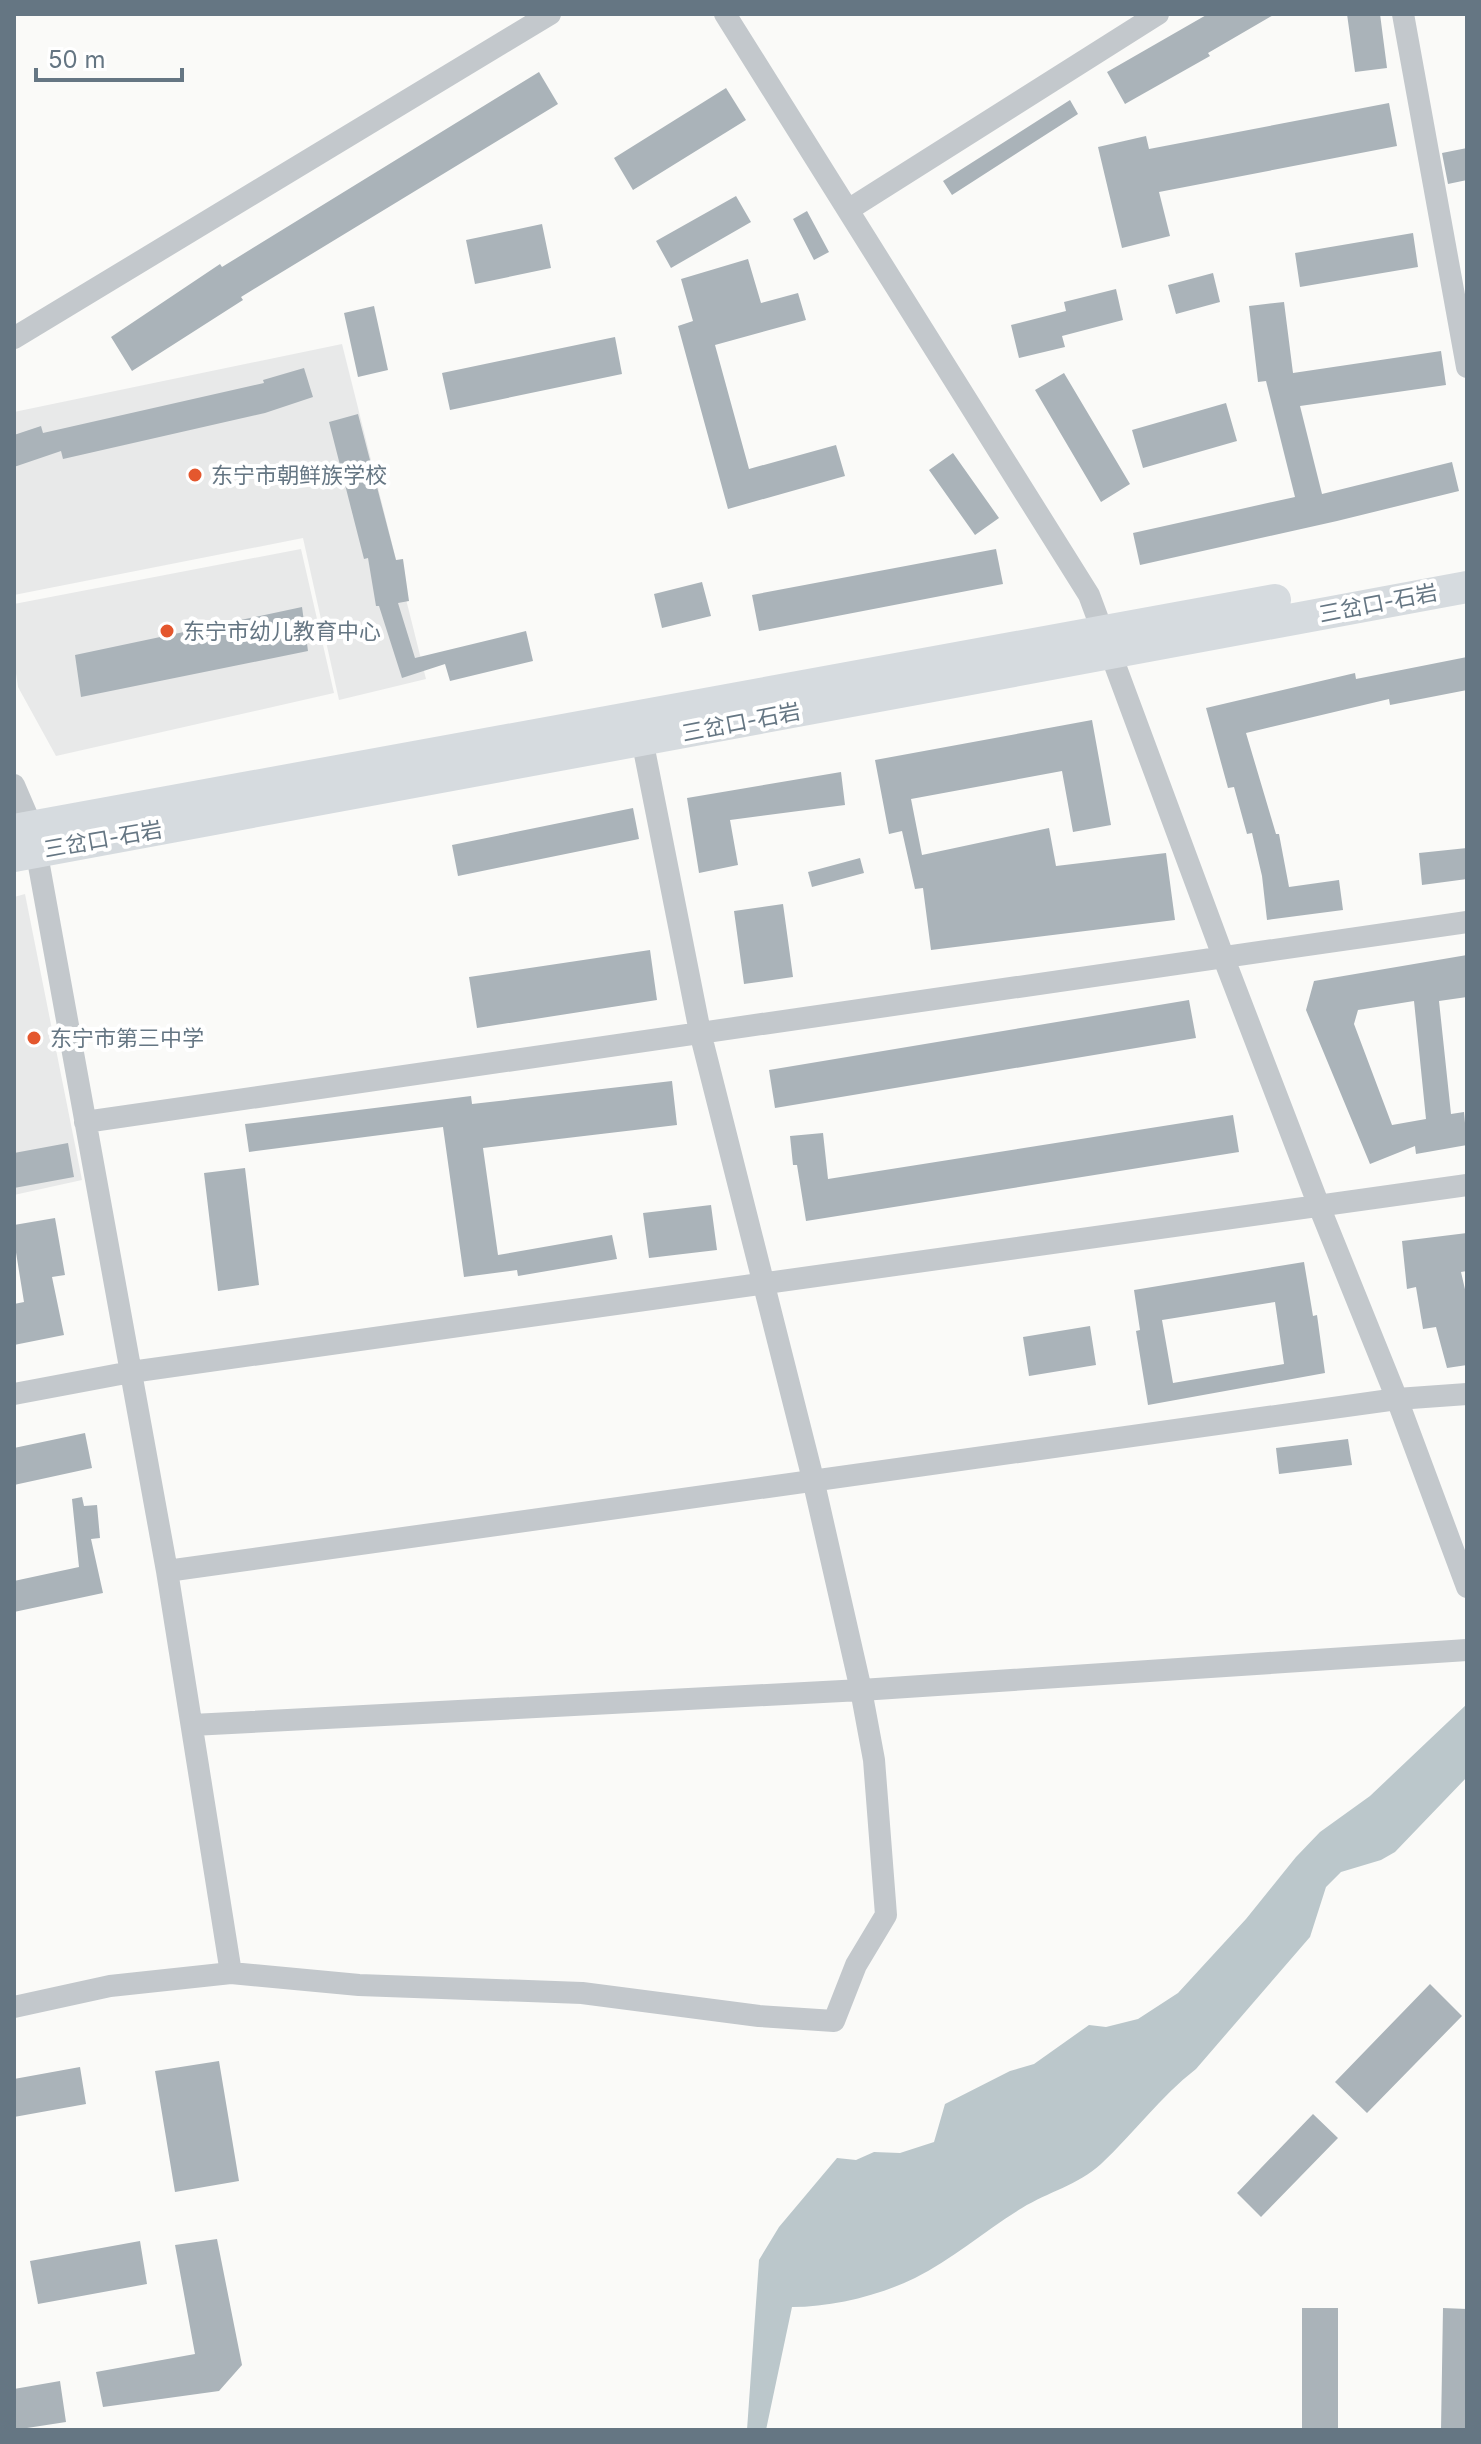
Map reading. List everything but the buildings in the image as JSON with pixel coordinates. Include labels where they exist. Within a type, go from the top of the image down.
[{"type":"highway","name":"三岔口-石岩","points":[[24,841],[1107,641],[1467,567]]},
{"type":"highway","name":"三岔口-石岩","points":[[1107,641],[1467,587]]},
{"type":"street","points":[[14,338],[550,14]]},
{"type":"street","points":[[725,14],[1089,595],[1223,956],[1397,1399],[1467,1587]]},
{"type":"street","points":[[848,210],[1158,14]]},
{"type":"street","points":[[1403,14],[1467,367]]},
{"type":"street","points":[[14,2007],[110,1986],[231,1973],[359,1985],[582,1993],[759,2016],[834,2021],[856,1965],[886,1915],[874,1760],[861,1690],[766,1284],[700,1032],[640,728]]},
{"type":"street","points":[[14,785],[85,1122],[131,1372],[167,1571],[231,1973]]},
{"type":"street","points":[[85,1122],[1467,922]]},
{"type":"street","points":[[14,1394],[131,1372],[1467,1185]]},
{"type":"street","points":[[167,1571],[1397,1399],[1467,1394]]},
{"type":"street","points":[[192,1725],[861,1690],[1467,1650]]},
{"type":"shaded area","name":"东宁市朝鲜族学校","points":[[342,344],[426,679],[339,700],[303,538],[14,595],[14,412]]},
{"type":"shaded area","name":"东宁市幼儿教育中心","points":[[301,549],[334,693],[56,756],[18,687],[14,659],[14,604]]},
{"type":"shaded area","name":"东宁市第三中学","points":[[25,894],[82,1180],[14,1195],[14,897]]},
{"type":"shaded area","points":[[1467,1704],[1467,1777],[1395,1852],[1381,1860],[1341,1872],[1326,1887],[1310,1937],[1196,2069],[1092,2171],[1022,2208],[929,2270],[870,2295],[839,2303],[792,2307],[766,2430],[747,2430],[759,2260],[779,2227],[837,2158],[856,2160],[874,2152],[900,2153],[934,2142],[945,2104],[1010,2071],[1034,2064],[1089,2025],[1106,2027],[1138,2019],[1178,1993],[1320,1832],[1370,1796]]},
{"type":"place","name":"东宁市朝鲜族学校","points":[[195,475]]},
{"type":"place","name":"东宁市幼儿教育中心","points":[[167,631]]},
{"type":"place","name":"东宁市第三中学","points":[[34,1038]]}]
